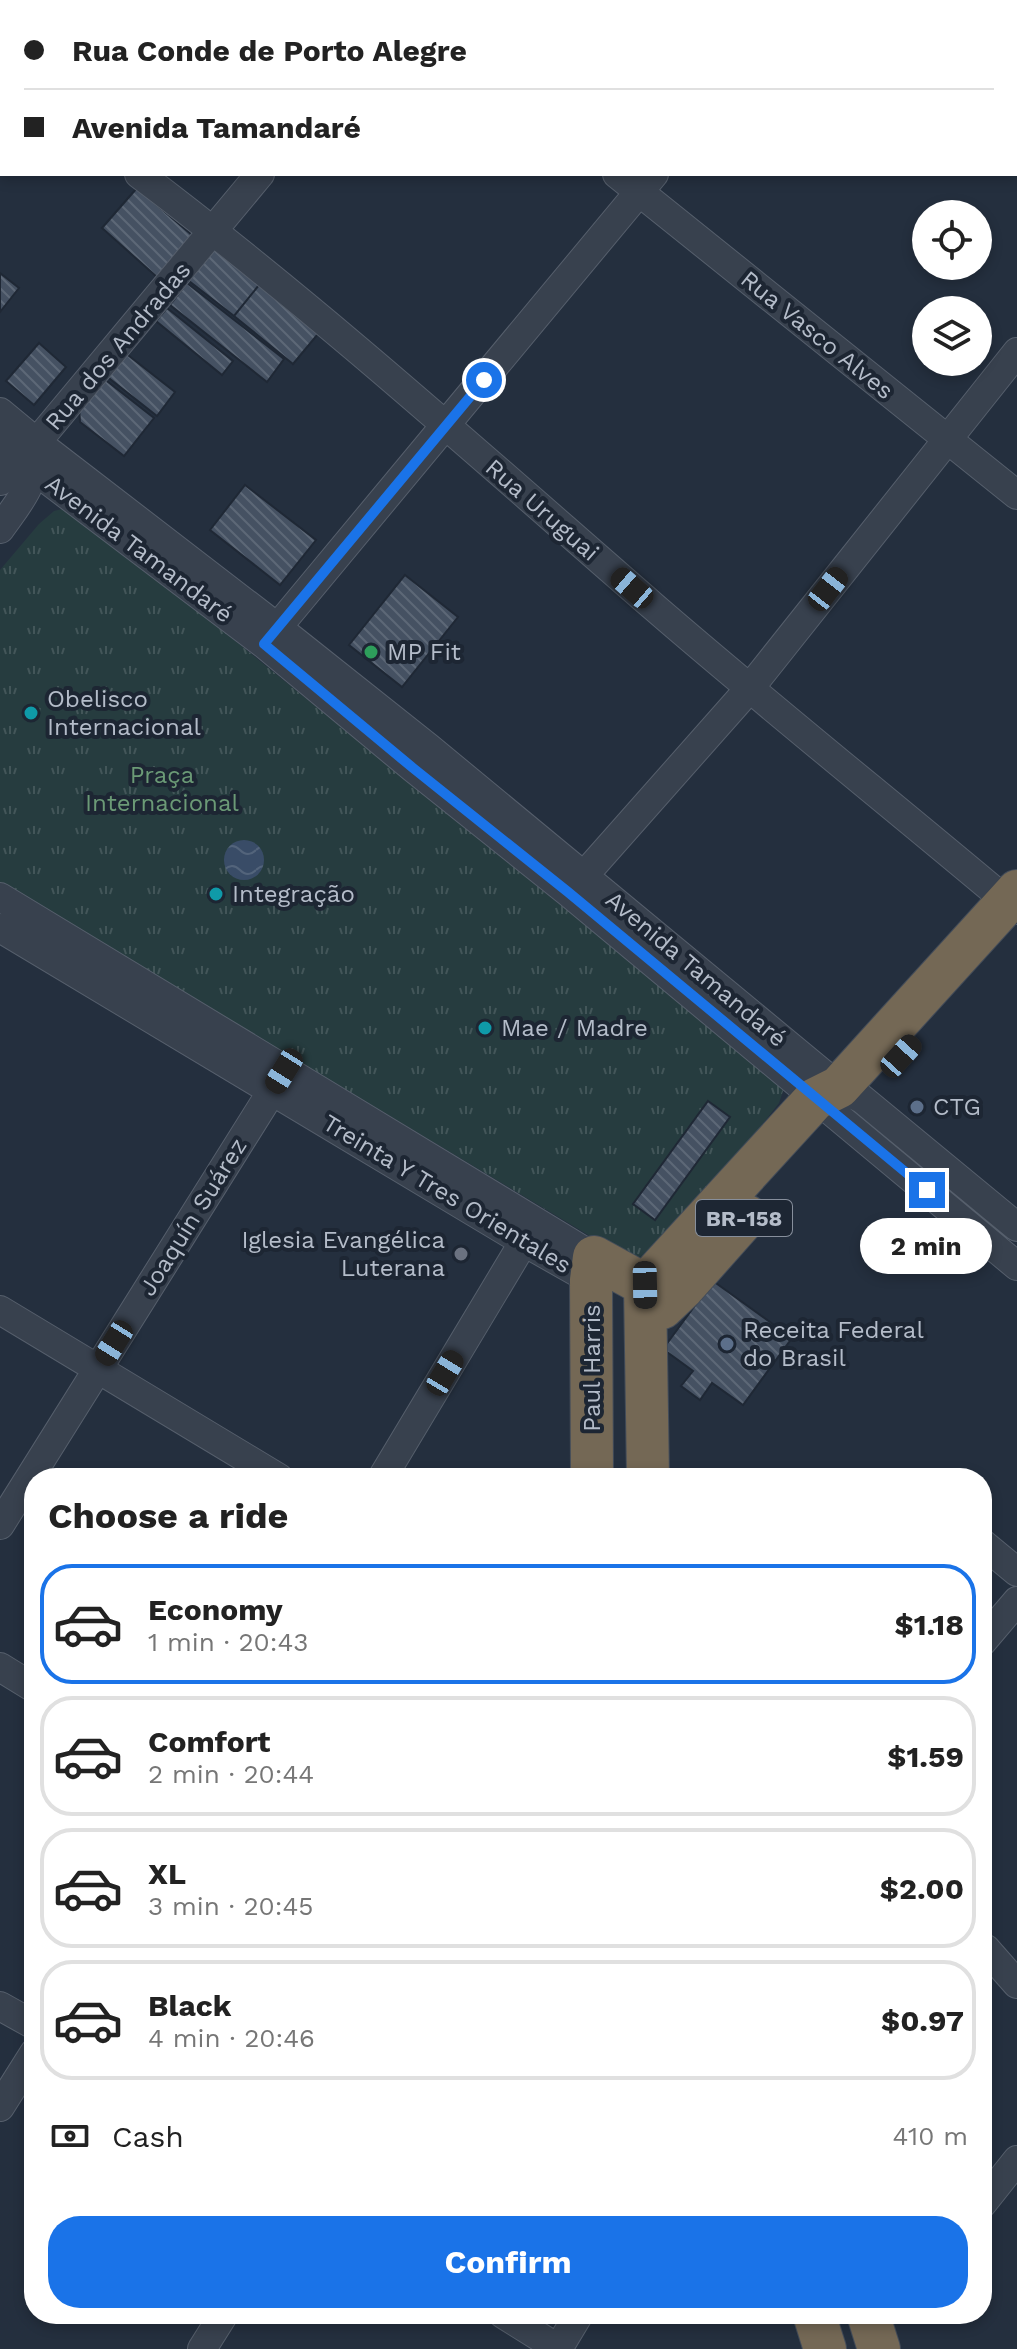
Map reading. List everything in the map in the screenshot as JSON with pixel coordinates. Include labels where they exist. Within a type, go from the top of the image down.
[{"type":"highway","name":"BR-158","points":[[645,1299],[662,1308],[683,1288],[838,1100],[1015,908]]},
{"type":"highway","name":"Treinta Y Tres Orientales","points":[[592,1269],[645,1299]]},
{"type":"highway","name":"Paul Harris","points":[[592,1269],[592,1468]]},
{"type":"highway","points":[[645,1299],[648,1468]]},
{"type":"highway","points":[[817,2324],[825,2349]]},
{"type":"street","name":"Rua Uruguai","points":[[142,176],[214,231],[749,689],[1015,908]]},
{"type":"street","name":"Rua dos Andradas","points":[[0,481],[258,176]]},
{"type":"street","name":"Rua Vasco Alves","points":[[624,176],[647,183],[1017,495]]},
{"type":"street","points":[[271,636],[647,183]]},
{"type":"street","points":[[576,884],[749,689],[1017,352]]},
{"type":"street","name":"Avenida Tamandaré","points":[[0,412],[23,454],[271,636],[413,768],[576,884],[838,1100],[1017,1266]]},
{"type":"street","name":"Rua dos Andradas","points":[[0,529],[27,492],[23,454]]},
{"type":"street","name":"Treinta Y Tres Orientales","points":[[0,897],[9,932],[278,1080],[592,1269]]},
{"type":"street","name":"Joaquín Suárez","points":[[36,1468],[278,1080]]},
{"type":"street","name":"Avenida Tamandaré","points":[[838,1100],[1017,1227]]},
{"type":"street","points":[[388,1468],[530,1232]]},
{"type":"street","points":[[0,1310],[263,1468]]},
{"type":"street","name":"Joaquín Suárez","points":[[0,1525],[24,1487]]},
{"type":"street","points":[[992,1551],[1017,1572]]},
{"type":"street","points":[[992,1630],[1017,1601]]},
{"type":"street","points":[[0,1667],[24,1682]]},
{"type":"street","points":[[992,1956],[1017,1984]]},
{"type":"street","points":[[0,2006],[24,2019]]},
{"type":"street","points":[[0,2107],[24,2069]]},
{"type":"street","points":[[992,2191],[1017,2160]]},
{"type":"street","points":[[202,2349],[218,2324]]},
{"type":"street","points":[[519,2324],[558,2349],[573,2324]]},
{"type":"green space","name":"Praça Internacional","points":[[66,508],[79,514],[777,1081],[783,1091],[779,1103],[658,1257],[636,1259],[620,1254],[0,882],[0,570],[39,524],[54,511]]},
{"type":"water","points":[[244,840],[258,846],[264,860],[258,874],[244,880],[230,874],[224,860],[230,846]]},
{"type":"building","points":[[137,188],[193,236],[157,277],[102,228]]},
{"type":"building","points":[[214,249],[259,285],[234,316],[189,281]]},
{"type":"building","points":[[0,273],[19,288],[0,312]]},
{"type":"building","points":[[187,283],[284,359],[267,382],[170,305]]},
{"type":"building","points":[[259,285],[318,334],[293,364],[234,316]]},
{"type":"building","points":[[167,308],[233,361],[222,375],[156,321]]},
{"type":"building","points":[[39,343],[66,367],[34,405],[6,381]]},
{"type":"building","points":[[124,352],[175,392],[157,416],[105,375]]},
{"type":"building","points":[[103,378],[154,418],[124,456],[80,422],[79,406]]},
{"type":"building","points":[[245,485],[316,540],[280,585],[210,530]]},
{"type":"building","points":[[405,575],[458,617],[402,687],[349,645]]},
{"type":"building","points":[[708,1101],[730,1117],[655,1220],[633,1204]]},
{"type":"building","name":"Receita Federal do Brasil","points":[[713,1281],[792,1338],[743,1405],[712,1383],[700,1400],[681,1386],[693,1371],[663,1349]]},
{"type":"place","name":"MP Fit","points":[[371,652]]},
{"type":"place","name":"Obelisco Internacional","points":[[31,713]]},
{"type":"place","name":"Integração","points":[[216,894]]},
{"type":"place","name":"Mae / Madre","points":[[485,1028]]},
{"type":"place","name":"CTG","points":[[917,1107]]},
{"type":"place","name":"Iglesia Evangélica Luterana","points":[[461,1254]]},
{"type":"place","name":"Receita Federal do Brasil","points":[[727,1344]]},
{"type":"route","points":[[484,380],[264,644],[927,1190]]}]
